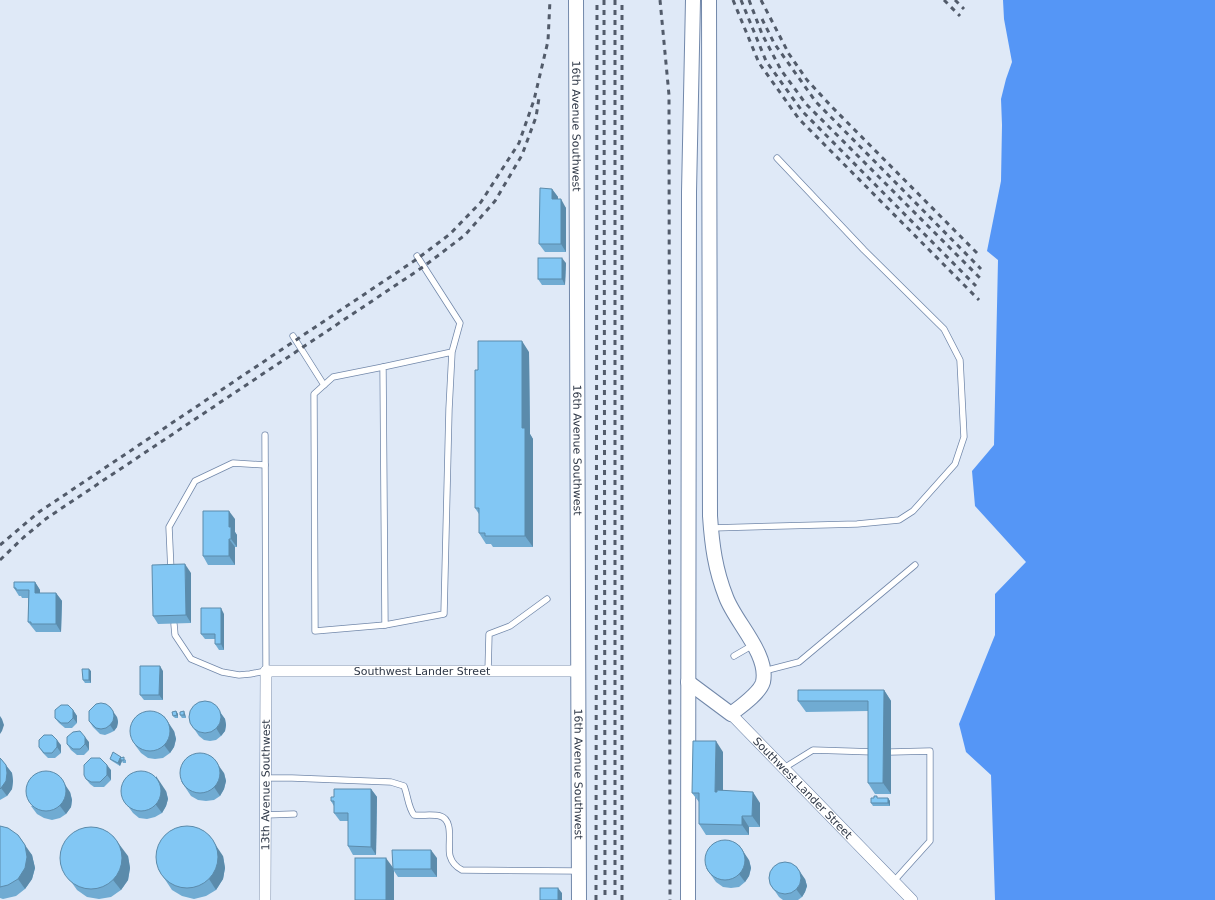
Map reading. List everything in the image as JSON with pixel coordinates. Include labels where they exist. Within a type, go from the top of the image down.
[{"type":"street","name":"16th Avenue Southwest","points":[[576,0],[579,900]]},
{"type":"street","points":[[688,900],[689,192],[693,0]]},
{"type":"street","points":[[709,0],[711,528],[719,579],[727,599],[760,655],[764,671],[763,683],[757,692],[731,714]]},
{"type":"street","name":"Southwest Lander Street","points":[[266,671],[578,671]]},
{"type":"street","name":"13th Avenue Southwest","points":[[265,900],[266,671]]},
{"type":"street","name":"Southwest Lander Street","points":[[688,682],[731,714],[912,900]]},
{"type":"lane","points":[[711,528],[857,524],[899,520],[913,511],[955,464],[964,437],[960,360],[944,329],[864,250],[777,158]]},
{"type":"lane","points":[[417,256],[460,323],[452,352],[449,409],[444,614],[385,625],[315,631],[314,394],[333,377],[452,352]]},
{"type":"lane","points":[[293,336],[324,385]]},
{"type":"lane","points":[[383,367],[385,625]]},
{"type":"lane","points":[[174,624],[175,635],[191,659],[222,672],[239,675],[266,671],[265,435]]},
{"type":"lane","points":[[172,573],[169,527],[195,481],[233,463],[265,465]]},
{"type":"lane","points":[[764,671],[799,662],[915,565]]},
{"type":"lane","points":[[488,672],[488,634],[510,626],[547,599]]},
{"type":"lane","points":[[734,656],[754,645]]},
{"type":"lane","points":[[784,768],[813,750],[875,752]]},
{"type":"lane","points":[[891,752],[930,751],[930,841],[894,881]]},
{"type":"lane","points":[[265,778],[391,782],[404,786],[408,799],[409,810],[414,815],[441,816],[447,821],[450,834],[450,855],[455,866],[462,870],[579,871]]},
{"type":"lane","points":[[265,815],[294,814]]},
{"type":"water","points":[[1003,0],[1215,0],[1215,900],[995,900],[991,775],[966,752],[959,724],[995,635],[995,594],[1026,562],[975,506],[972,471],[994,445],[998,260],[987,251],[1001,181],[1001,99],[1012,62],[1004,19]]},
{"type":"building","points":[[540,188],[552,189],[552,199],[561,199],[561,244],[539,244]]},
{"type":"building","points":[[538,258],[562,258],[562,279],[538,279]]},
{"type":"building","points":[[478,341],[522,341],[522,428],[525,428],[525,536],[485,536],[485,533],[479,533],[479,508],[475,508],[475,370],[478,370]]},
{"type":"building","points":[[203,511],[229,511],[231,539],[229,539],[229,556],[203,556]]},
{"type":"building","points":[[185,564],[186,615],[153,616],[152,565]]},
{"type":"building","points":[[14,582],[35,582],[35,593],[56,593],[56,624],[31,624],[31,622],[28,622],[29,590],[16,590],[16,588],[14,588]]},
{"type":"building","points":[[201,608],[221,608],[221,644],[215,644],[215,634],[201,634]]},
{"type":"building","points":[[140,666],[160,666],[159,695],[140,695]]},
{"type":"building","points":[[82,669],[89,669],[89,680],[83,680]]},
{"type":"building","points":[[798,690],[884,690],[883,783],[868,783],[868,701],[798,701]]},
{"type":"building","points":[[205,701],[216,706],[221,717],[216,728],[205,733],[194,728],[189,717],[194,706]]},
{"type":"building","points":[[101,703],[110,707],[114,716],[110,725],[101,729],[96,728],[89,721],[89,711],[96,704]]},
{"type":"building","points":[[61,705],[68,705],[73,710],[73,718],[68,723],[61,723],[55,718],[55,710]]},
{"type":"building","points":[[154,711],[161,714],[167,720],[170,731],[169,739],[161,748],[154,751],[146,751],[139,748],[131,739],[130,727],[133,720],[142,712]]},
{"type":"building","points":[[176,711],[177,715],[173,716],[172,712]]},
{"type":"building","points":[[184,711],[184,715],[180,715],[180,712]]},
{"type":"building","points":[[80,731],[85,737],[85,744],[80,749],[73,749],[67,744],[67,737],[73,732]]},
{"type":"building","points":[[44,735],[52,735],[57,740],[57,747],[52,753],[44,753],[39,747],[39,740]]},
{"type":"building","points":[[693,741],[716,741],[715,792],[717,792],[717,790],[753,792],[752,816],[742,816],[742,825],[699,824],[699,793],[692,793]]},
{"type":"building","points":[[113,752],[121,757],[118,763],[110,759]]},
{"type":"building","points":[[204,753],[211,756],[217,762],[220,773],[219,781],[211,790],[204,793],[196,793],[189,790],[181,781],[180,769],[183,762],[192,754]]},
{"type":"building","points":[[0,758],[6,765],[7,773],[6,781],[0,789]]},
{"type":"building","points":[[91,758],[100,758],[107,765],[107,775],[100,782],[91,782],[86,779],[84,775],[84,765]]},
{"type":"building","points":[[50,771],[57,774],[63,780],[66,791],[65,799],[57,808],[50,811],[42,811],[35,808],[27,799],[26,787],[29,780],[38,772]]},
{"type":"building","points":[[145,771],[152,774],[158,780],[161,791],[160,799],[152,808],[145,811],[137,811],[130,808],[122,799],[121,787],[124,780],[133,772]]},
{"type":"building","points":[[334,789],[371,789],[371,847],[348,846],[348,813],[334,813],[334,801],[331,801],[331,797],[334,797]]},
{"type":"building","points":[[874,796],[877,796],[877,798],[888,798],[888,803],[871,803],[871,798],[874,798]]},
{"type":"building","points":[[0,826],[8,828],[18,835],[25,845],[27,857],[25,868],[18,879],[8,885],[0,887]]},
{"type":"building","points":[[187,826],[204,831],[209,835],[213,840],[218,857],[213,874],[209,879],[204,883],[187,888],[170,883],[165,879],[161,874],[156,857],[161,840],[165,835],[170,831]]},
{"type":"building","points":[[91,827],[108,832],[113,836],[117,841],[122,858],[117,875],[113,880],[108,884],[91,889],[74,884],[69,880],[65,875],[60,858],[65,841],[69,836],[74,832]]},
{"type":"building","points":[[729,840],[736,843],[742,849],[745,860],[744,868],[736,877],[729,880],[721,880],[714,877],[706,868],[705,856],[708,849],[717,841]]},
{"type":"building","points":[[392,850],[431,850],[431,869],[393,869]]},
{"type":"building","points":[[355,858],[386,858],[386,900],[355,900]]},
{"type":"building","points":[[782,862],[788,862],[798,869],[801,878],[800,884],[794,891],[788,894],[782,894],[772,887],[769,881],[769,875],[776,865]]},
{"type":"building","points":[[540,888],[558,888],[558,900],[540,900]]},
{"type":"railway","points":[[0,545],[39,512],[417,259],[450,234],[481,202],[519,143],[534,100],[548,41],[550,0]]},
{"type":"railway","points":[[596,900],[597,0]]},
{"type":"railway","points":[[604,0],[605,900]]},
{"type":"railway","points":[[615,0],[615,900]]},
{"type":"railway","points":[[622,0],[622,900]]},
{"type":"railway","points":[[660,0],[669,95],[670,900]]},
{"type":"railway","points":[[733,0],[759,63],[799,119],[979,300]]},
{"type":"railway","points":[[741,0],[766,61],[802,111],[976,286]]},
{"type":"railway","points":[[749,0],[762,34],[781,70],[806,104],[982,280]]},
{"type":"railway","points":[[761,0],[789,54],[807,80],[978,254]]},
{"type":"railway","points":[[944,0],[960,16]]},
{"type":"railway","points":[[955,0],[964,9]]},
{"type":"railway","points":[[762,19],[774,43],[816,102],[981,269]]},
{"type":"railway","points":[[0,560],[47,518],[423,267],[465,235],[495,201],[522,155],[536,117],[539,98]]}]
